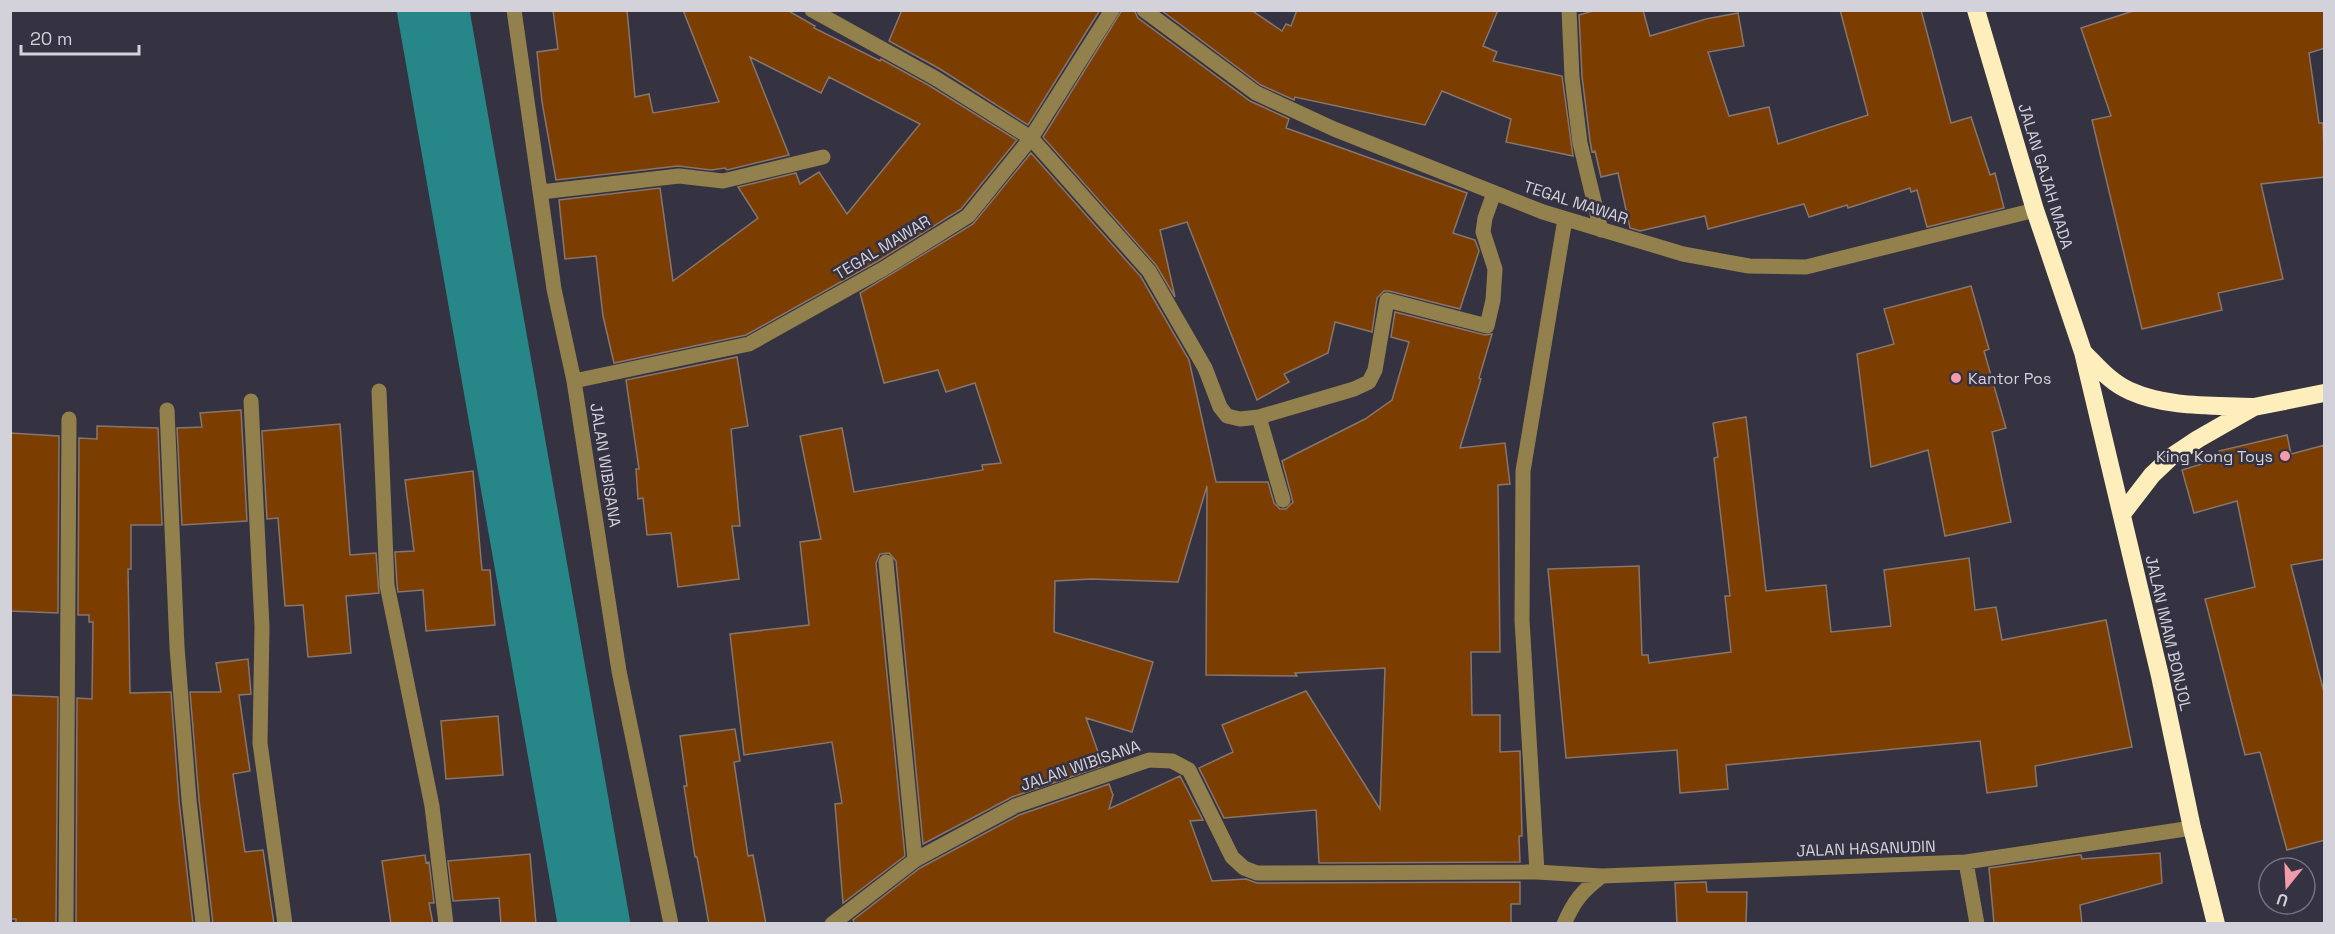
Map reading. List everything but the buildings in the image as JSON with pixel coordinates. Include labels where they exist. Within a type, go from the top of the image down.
[{"type":"highway","name":"JALAN GAJAH MADA","points":[[1976,10],[2035,210],[2083,352]]},
{"type":"highway","points":[[2083,352],[2111,380],[2129,391],[2175,403],[2254,407],[2325,393]]},
{"type":"highway","name":"JALAN IMAM BONJOL","points":[[2083,352],[2216,924]]},
{"type":"highway","points":[[2122,514],[2152,475],[2171,457],[2254,407]]},
{"type":"street","name":"JALAN WIBISANA","points":[[514,10],[542,192],[554,289],[574,381],[619,670],[671,924]]},
{"type":"street","points":[[812,10],[935,78],[1031,138],[1149,271],[1205,368],[1220,406],[1227,416],[1240,419],[1258,417],[1354,389],[1369,382],[1375,370],[1387,300],[1487,326],[1493,300],[1495,269],[1483,232],[1485,218],[1494,193]]},
{"type":"street","name":"TEGAL MAWAR","points":[[574,381],[749,344],[883,269],[968,216],[1031,138],[1112,10]]},
{"type":"street","name":"TEGAL MAWAR","points":[[1144,10],[1256,93],[1334,129],[1565,219],[1683,254],[1749,266],[1806,267],[2035,210]]},
{"type":"street","points":[[1569,10],[1572,77],[1580,143],[1601,230]]},
{"type":"street","points":[[542,192],[679,176],[723,181],[823,157]]},
{"type":"street","points":[[1537,872],[1522,620],[1523,471],[1565,219]]},
{"type":"street","points":[[379,392],[387,585],[432,806],[446,924]]},
{"type":"street","points":[[251,401],[262,627],[260,743],[285,924]]},
{"type":"street","points":[[167,410],[177,648],[189,800],[203,924]]},
{"type":"street","points":[[1258,417],[1283,501]]},
{"type":"street","points":[[66,924],[69,419]]},
{"type":"street","points":[[885,562],[915,860]]},
{"type":"street","name":"JALAN WIBISANA","points":[[832,924],[915,860],[1016,806],[1149,760],[1172,761],[1189,770],[1232,857],[1244,868],[1257,873],[1537,872],[1602,876]]},
{"type":"street","name":"JALAN HASANUDIN","points":[[1602,876],[1966,862],[2192,828]]},
{"type":"street","points":[[1966,862],[1977,924]]},
{"type":"street","points":[[1564,924],[1573,903],[1602,876]]},
{"type":"waterway","points":[[433,10],[594,924]]},
{"type":"place","name":"Kantor Pos","points":[[1956,378]]},
{"type":"place","name":"King Kong Toys","points":[[2285,456]]}]
